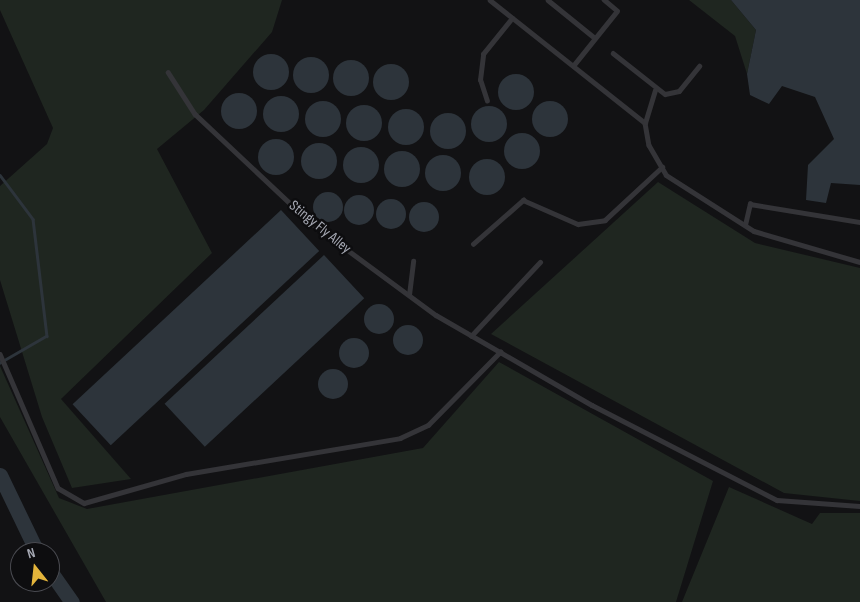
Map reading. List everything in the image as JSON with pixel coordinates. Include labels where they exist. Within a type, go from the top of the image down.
[{"type":"lane","points":[[490,0],[645,123]]},
{"type":"lane","points":[[548,0],[595,38]]},
{"type":"lane","points":[[573,66],[617,11],[604,0]]},
{"type":"lane","points":[[488,101],[480,80],[484,54],[512,18]]},
{"type":"lane","points":[[613,53],[655,90],[672,94],[699,66]]},
{"type":"lane","name":"Stingy Fly Alley","points":[[168,72],[195,114],[311,223],[409,295],[471,336],[592,405],[777,500],[860,506]]},
{"type":"lane","points":[[655,90],[645,123],[649,145],[666,175],[744,225],[819,253],[860,262]]},
{"type":"lane","points":[[473,244],[523,200],[578,224],[605,220],[662,167]]},
{"type":"lane","points":[[744,225],[750,204],[860,222]]},
{"type":"lane","points":[[409,295],[413,261]]},
{"type":"lane","points":[[471,336],[540,262]]},
{"type":"lane","points":[[0,354],[58,488],[84,503],[186,474],[400,438],[428,425],[500,352]]},
{"type":"shaded area","points":[[0,0],[282,0],[272,32],[204,110],[157,149],[212,253],[61,399],[131,479],[72,488],[42,417],[0,280],[0,186],[47,144],[53,128],[0,10]]},
{"type":"shaded area","points":[[689,0],[731,0],[756,30],[747,74],[735,36]]},
{"type":"shaded area","points":[[731,0],[860,0],[860,185],[831,183],[826,203],[806,200],[808,165],[834,139],[815,97],[782,86],[769,104],[750,95],[747,74],[756,30]]},
{"type":"shaded area","points":[[271,54],[278,55],[284,59],[288,65],[288,79],[284,85],[278,89],[271,90],[264,89],[258,85],[254,79],[253,72],[254,65],[258,59],[264,55]]},
{"type":"shaded area","points":[[311,57],[318,58],[324,62],[328,68],[328,82],[324,88],[318,92],[311,93],[304,92],[298,88],[294,82],[293,75],[294,68],[298,62],[304,58]]},
{"type":"shaded area","points":[[351,60],[358,61],[364,65],[368,71],[368,85],[364,91],[358,95],[351,96],[344,95],[338,91],[334,85],[333,78],[334,71],[338,65],[344,61]]},
{"type":"shaded area","points":[[391,64],[398,65],[404,69],[408,75],[408,89],[404,95],[398,99],[391,100],[384,99],[378,95],[374,89],[373,82],[374,75],[378,69],[384,65]]},
{"type":"shaded area","points":[[516,74],[523,75],[529,79],[533,85],[533,99],[529,105],[523,109],[516,110],[509,109],[503,105],[499,99],[498,92],[499,85],[503,79],[509,75]]},
{"type":"shaded area","points":[[239,93],[246,94],[252,98],[256,104],[256,118],[252,124],[246,128],[239,129],[232,128],[226,124],[222,118],[221,111],[222,104],[226,98],[232,94]]},
{"type":"shaded area","points":[[281,96],[288,97],[294,101],[298,107],[298,121],[294,127],[288,131],[281,132],[274,131],[268,127],[264,121],[263,114],[264,107],[268,101],[274,97]]},
{"type":"shaded area","points":[[323,101],[330,102],[336,106],[340,112],[340,126],[336,132],[330,136],[323,137],[316,136],[310,132],[306,126],[305,119],[306,112],[310,106],[316,102]]},
{"type":"shaded area","points":[[550,101],[557,102],[563,106],[567,112],[567,126],[563,132],[557,136],[550,137],[543,136],[537,132],[533,126],[532,119],[533,112],[537,106],[543,102]]},
{"type":"shaded area","points":[[364,105],[371,106],[377,110],[381,116],[381,130],[377,136],[371,140],[364,141],[357,140],[351,136],[347,130],[346,123],[347,116],[351,110],[357,106]]},
{"type":"shaded area","points":[[489,106],[496,107],[502,111],[506,117],[506,131],[502,137],[496,141],[489,142],[482,141],[476,137],[472,131],[471,124],[472,117],[476,111],[482,107]]},
{"type":"shaded area","points":[[406,109],[413,110],[419,114],[423,120],[423,134],[419,140],[413,144],[406,145],[399,144],[393,140],[389,134],[388,127],[389,120],[393,114],[399,110]]},
{"type":"shaded area","points":[[448,113],[455,114],[461,118],[465,124],[465,138],[461,144],[455,148],[448,149],[441,148],[435,144],[431,138],[430,131],[431,124],[435,118],[441,114]]},
{"type":"shaded area","points":[[522,133],[529,134],[535,138],[539,144],[539,158],[535,164],[529,168],[522,169],[515,168],[509,164],[505,158],[504,151],[505,144],[509,138],[515,134]]},
{"type":"shaded area","points":[[276,139],[283,140],[289,144],[293,150],[293,164],[289,170],[283,174],[276,175],[269,174],[263,170],[259,164],[258,157],[259,150],[263,144],[269,140]]},
{"type":"shaded area","points":[[319,143],[326,144],[332,148],[336,154],[336,168],[332,174],[326,178],[319,179],[312,178],[306,174],[302,168],[301,161],[302,154],[306,148],[312,144]]},
{"type":"shaded area","points":[[361,147],[368,148],[374,152],[378,158],[378,172],[374,178],[368,182],[361,183],[354,182],[348,178],[344,172],[343,165],[344,158],[348,152],[354,148]]},
{"type":"shaded area","points":[[402,151],[409,152],[415,156],[419,162],[419,176],[415,182],[409,186],[402,187],[395,186],[389,182],[385,176],[384,169],[385,162],[389,156],[395,152]]},
{"type":"shaded area","points":[[443,155],[450,156],[456,160],[460,166],[460,180],[456,186],[450,190],[443,191],[436,190],[430,186],[426,180],[425,173],[426,166],[430,160],[436,156]]},
{"type":"shaded area","points":[[487,159],[494,160],[500,164],[504,170],[504,184],[500,190],[494,194],[487,195],[480,194],[474,190],[470,184],[469,177],[470,170],[474,164],[480,160]]},
{"type":"shaded area","points":[[658,182],[755,243],[860,268],[860,501],[784,493],[491,334]]},
{"type":"shaded area","points":[[328,192],[334,193],[342,201],[342,213],[334,221],[328,222],[322,221],[314,213],[313,207],[314,201],[322,193]]},
{"type":"shaded area","points":[[359,195],[365,196],[373,204],[373,216],[365,224],[359,225],[353,224],[345,216],[344,210],[345,204],[353,196]]},
{"type":"shaded area","points":[[391,199],[397,200],[405,208],[405,220],[397,228],[391,229],[385,228],[377,220],[376,214],[377,208],[385,200]]},
{"type":"shaded area","points":[[424,202],[430,203],[438,211],[438,223],[430,231],[424,232],[418,231],[410,223],[409,217],[410,211],[418,203]]},
{"type":"shaded area","points":[[281,210],[319,251],[111,445],[73,404]]},
{"type":"shaded area","points":[[324,255],[364,298],[205,447],[165,404]]},
{"type":"shaded area","points":[[379,304],[385,305],[393,313],[393,325],[385,333],[379,334],[373,333],[365,325],[364,319],[365,313],[373,305]]},
{"type":"shaded area","points":[[408,325],[414,326],[422,334],[422,346],[414,354],[408,355],[402,354],[394,346],[393,340],[394,334],[402,326]]},
{"type":"shaded area","points":[[354,338],[360,339],[368,347],[368,359],[360,367],[354,368],[348,367],[340,359],[339,353],[340,347],[348,339]]},
{"type":"shaded area","points":[[499,362],[713,481],[676,602],[106,602],[0,417],[0,366],[59,498],[87,509],[423,448]]},
{"type":"shaded area","points":[[333,369],[339,370],[347,378],[347,390],[339,398],[333,399],[327,398],[319,390],[318,384],[319,378],[327,370]]},
{"type":"shaded area","points":[[729,487],[812,524],[820,513],[860,513],[860,602],[682,602]]},
{"type":"waterway","points":[[0,175],[33,219],[47,336],[0,363]]},
{"type":"waterway","points":[[0,475],[32,542]]},
{"type":"waterway","points":[[60,585],[72,602]]}]
